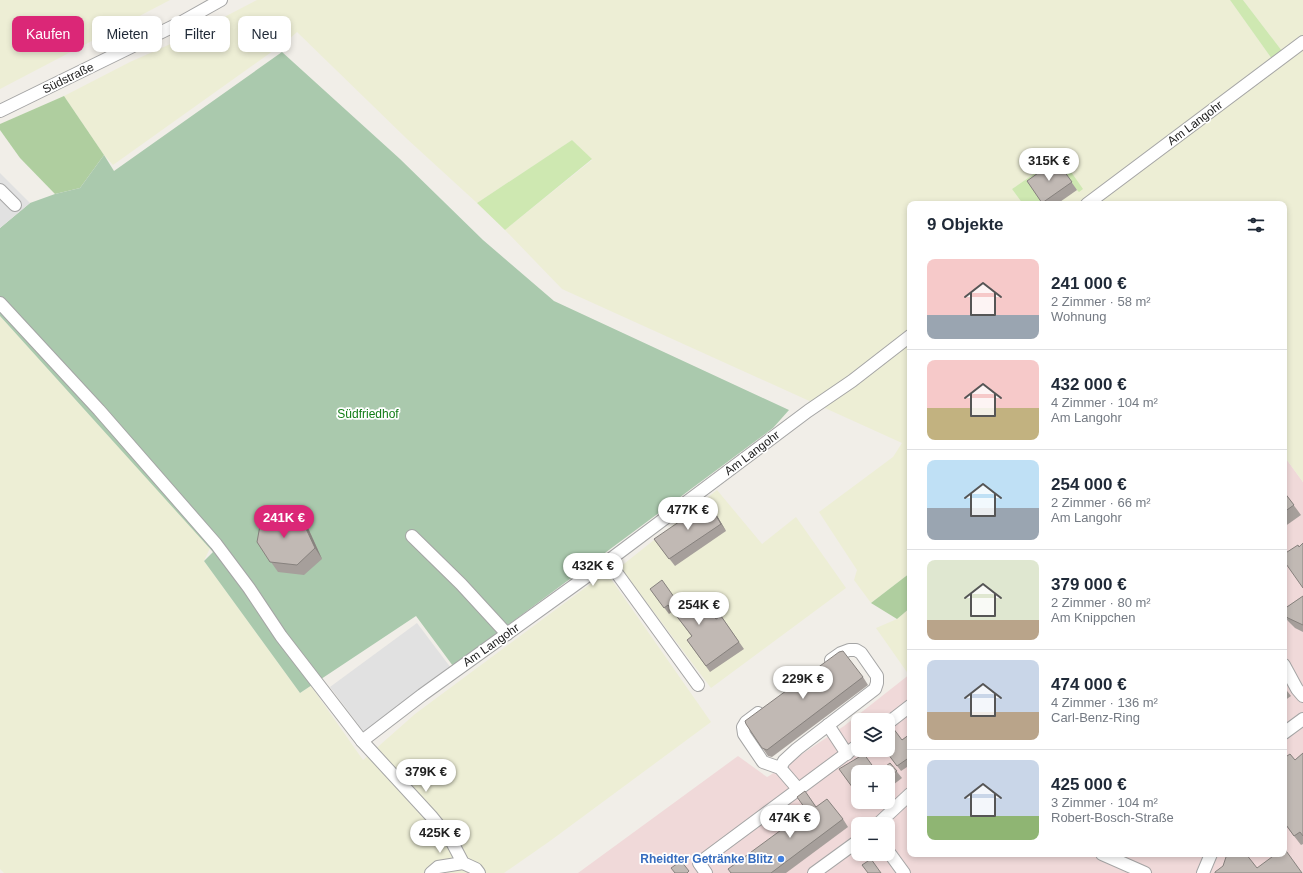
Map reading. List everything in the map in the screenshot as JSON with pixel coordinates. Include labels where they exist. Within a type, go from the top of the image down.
[{"type":"street","name":"Südstraße","points":[[0,111],[180,24],[221,0]]},
{"type":"street","name":"Am Langohr","points":[[1091,201],[1303,42]]},
{"type":"street","points":[[0,190],[14,206]]},
{"type":"street","points":[[0,302],[107,419],[216,544],[249,588],[281,636],[362,741],[431,816],[452,842],[463,863]]},
{"type":"street","name":"Am Langohr","points":[[362,741],[422,695],[608,561],[808,411],[852,381],[907,338]]},
{"type":"street","points":[[412,536],[461,584],[507,634]]},
{"type":"street","points":[[608,561],[698,684]]},
{"type":"street","points":[[780,768],[797,749],[875,689],[878,683],[877,676],[861,653],[856,650],[849,650],[841,653],[823,666]]},
{"type":"street","points":[[1287,671],[1297,689],[1303,696]]},
{"type":"street","points":[[770,704],[746,722],[743,727],[744,734],[763,762],[780,768],[799,790]]},
{"type":"street","points":[[895,718],[907,708]]},
{"type":"street","points":[[1287,731],[1303,719]]},
{"type":"street","points":[[828,725],[847,754]]},
{"type":"street","points":[[703,868],[799,790],[851,751]]},
{"type":"street","points":[[885,817],[907,797]]},
{"type":"street","points":[[814,873],[851,846]]},
{"type":"street","points":[[1109,857],[1145,873]]},
{"type":"street","points":[[1204,873],[1210,857]]},
{"type":"street","points":[[895,861],[904,873]]},
{"type":"street","points":[[431,873],[438,866],[463,863],[476,869],[479,873]]},
{"type":"shaded area","points":[[0,173],[30,203],[0,228]]},
{"type":"shaded area","points":[[1287,460],[1303,482],[1303,873],[578,873],[738,756],[767,777],[851,720],[851,757],[895,757],[895,713],[860,713],[907,676],[907,857],[1287,857]]},
{"type":"shaded area","points":[[417,623],[451,668],[364,732],[330,687]]},
{"type":"green space","points":[[0,0],[170,0],[139,16],[92,16],[92,41],[84,45],[84,16],[12,16],[12,52],[71,52],[0,89]]},
{"type":"green space","points":[[257,0],[1230,0],[1272,59],[1282,51],[1243,0],[1303,0],[1303,482],[1287,460],[1287,201],[1055,201],[1060,156],[1012,189],[1021,201],[907,201],[907,575],[871,603],[854,580],[857,570],[819,512],[893,457],[902,443],[562,289],[505,230],[592,160],[572,140],[477,203],[406,138],[297,32],[291,37],[291,16],[238,16],[238,52],[272,52],[113,165],[104,155],[64,96],[130,62],[152,52],[162,52],[162,48],[170,44],[170,52],[230,52],[230,16],[226,16]]},
{"type":"green space","points":[[1230,0],[1243,0],[1282,51],[1272,59]]},
{"type":"green space","name":"Südfriedhof","points":[[282,52],[400,159],[483,240],[554,301],[789,410],[773,428],[453,666],[416,616],[300,693],[204,561],[213,552],[0,316],[0,228],[30,203],[55,194],[80,188],[104,155],[114,171]]},
{"type":"green space","points":[[64,96],[104,155],[80,188],[55,194],[20,158],[0,130],[0,124]]},
{"type":"green space","points":[[572,140],[592,159],[505,230],[477,203]]},
{"type":"green space","points":[[1060,156],[1083,189],[1079,192],[1076,189],[1059,201],[1021,201],[1012,189]]},
{"type":"green space","points":[[0,316],[210,548],[204,561],[300,693],[311,686],[363,760],[415,714],[597,579],[611,579],[711,722],[550,841],[504,873],[4,873],[0,869]]},
{"type":"green space","points":[[717,490],[762,544],[796,517],[846,588],[711,688],[620,567]]},
{"type":"green space","points":[[907,575],[907,611],[897,619],[871,603]]},
{"type":"green space","points":[[907,611],[907,672],[876,628],[897,619]]},
{"type":"building","points":[[1056,160],[1072,182],[1045,201],[1041,201],[1027,181]]},
{"type":"building","points":[[1287,496],[1294,505],[1287,510]]},
{"type":"building","points":[[708,502],[721,524],[669,559],[654,539]]},
{"type":"building","points":[[270,513],[301,518],[315,548],[297,565],[270,562],[257,542],[261,520]]},
{"type":"building","points":[[1303,543],[1303,588],[1287,565],[1287,552],[1298,545],[1299,547]]},
{"type":"building","points":[[662,580],[684,611],[701,599],[716,619],[721,616],[739,642],[706,666],[687,640],[692,636],[668,605],[664,608],[650,589]]},
{"type":"building","points":[[1303,596],[1303,625],[1287,617],[1287,607]]},
{"type":"building","points":[[843,651],[863,677],[767,750],[762,748],[745,721],[839,652]]},
{"type":"building","points":[[895,731],[902,740],[907,736],[907,759],[897,766],[890,757],[895,757]]},
{"type":"building","points":[[1303,753],[1303,836],[1300,832],[1294,836],[1287,826],[1287,756],[1290,754],[1295,760]]},
{"type":"building","points":[[859,757],[866,757],[872,765],[851,765],[851,785],[839,769]]},
{"type":"building","points":[[805,791],[816,807],[827,799],[843,819],[771,873],[731,873],[728,869],[807,811],[797,797]]},
{"type":"building","points":[[1287,852],[1302,873],[1215,873],[1223,866],[1226,857],[1248,857],[1257,868],[1272,857],[1287,857]]},
{"type":"building","points":[[681,861],[689,871],[687,873],[675,873],[671,868]]},
{"type":"building","points":[[868,861],[872,861],[881,873],[868,873],[862,865]]},
{"type":"place","name":"Rheidter Getränke Blitz","points":[[781,859]]}]
